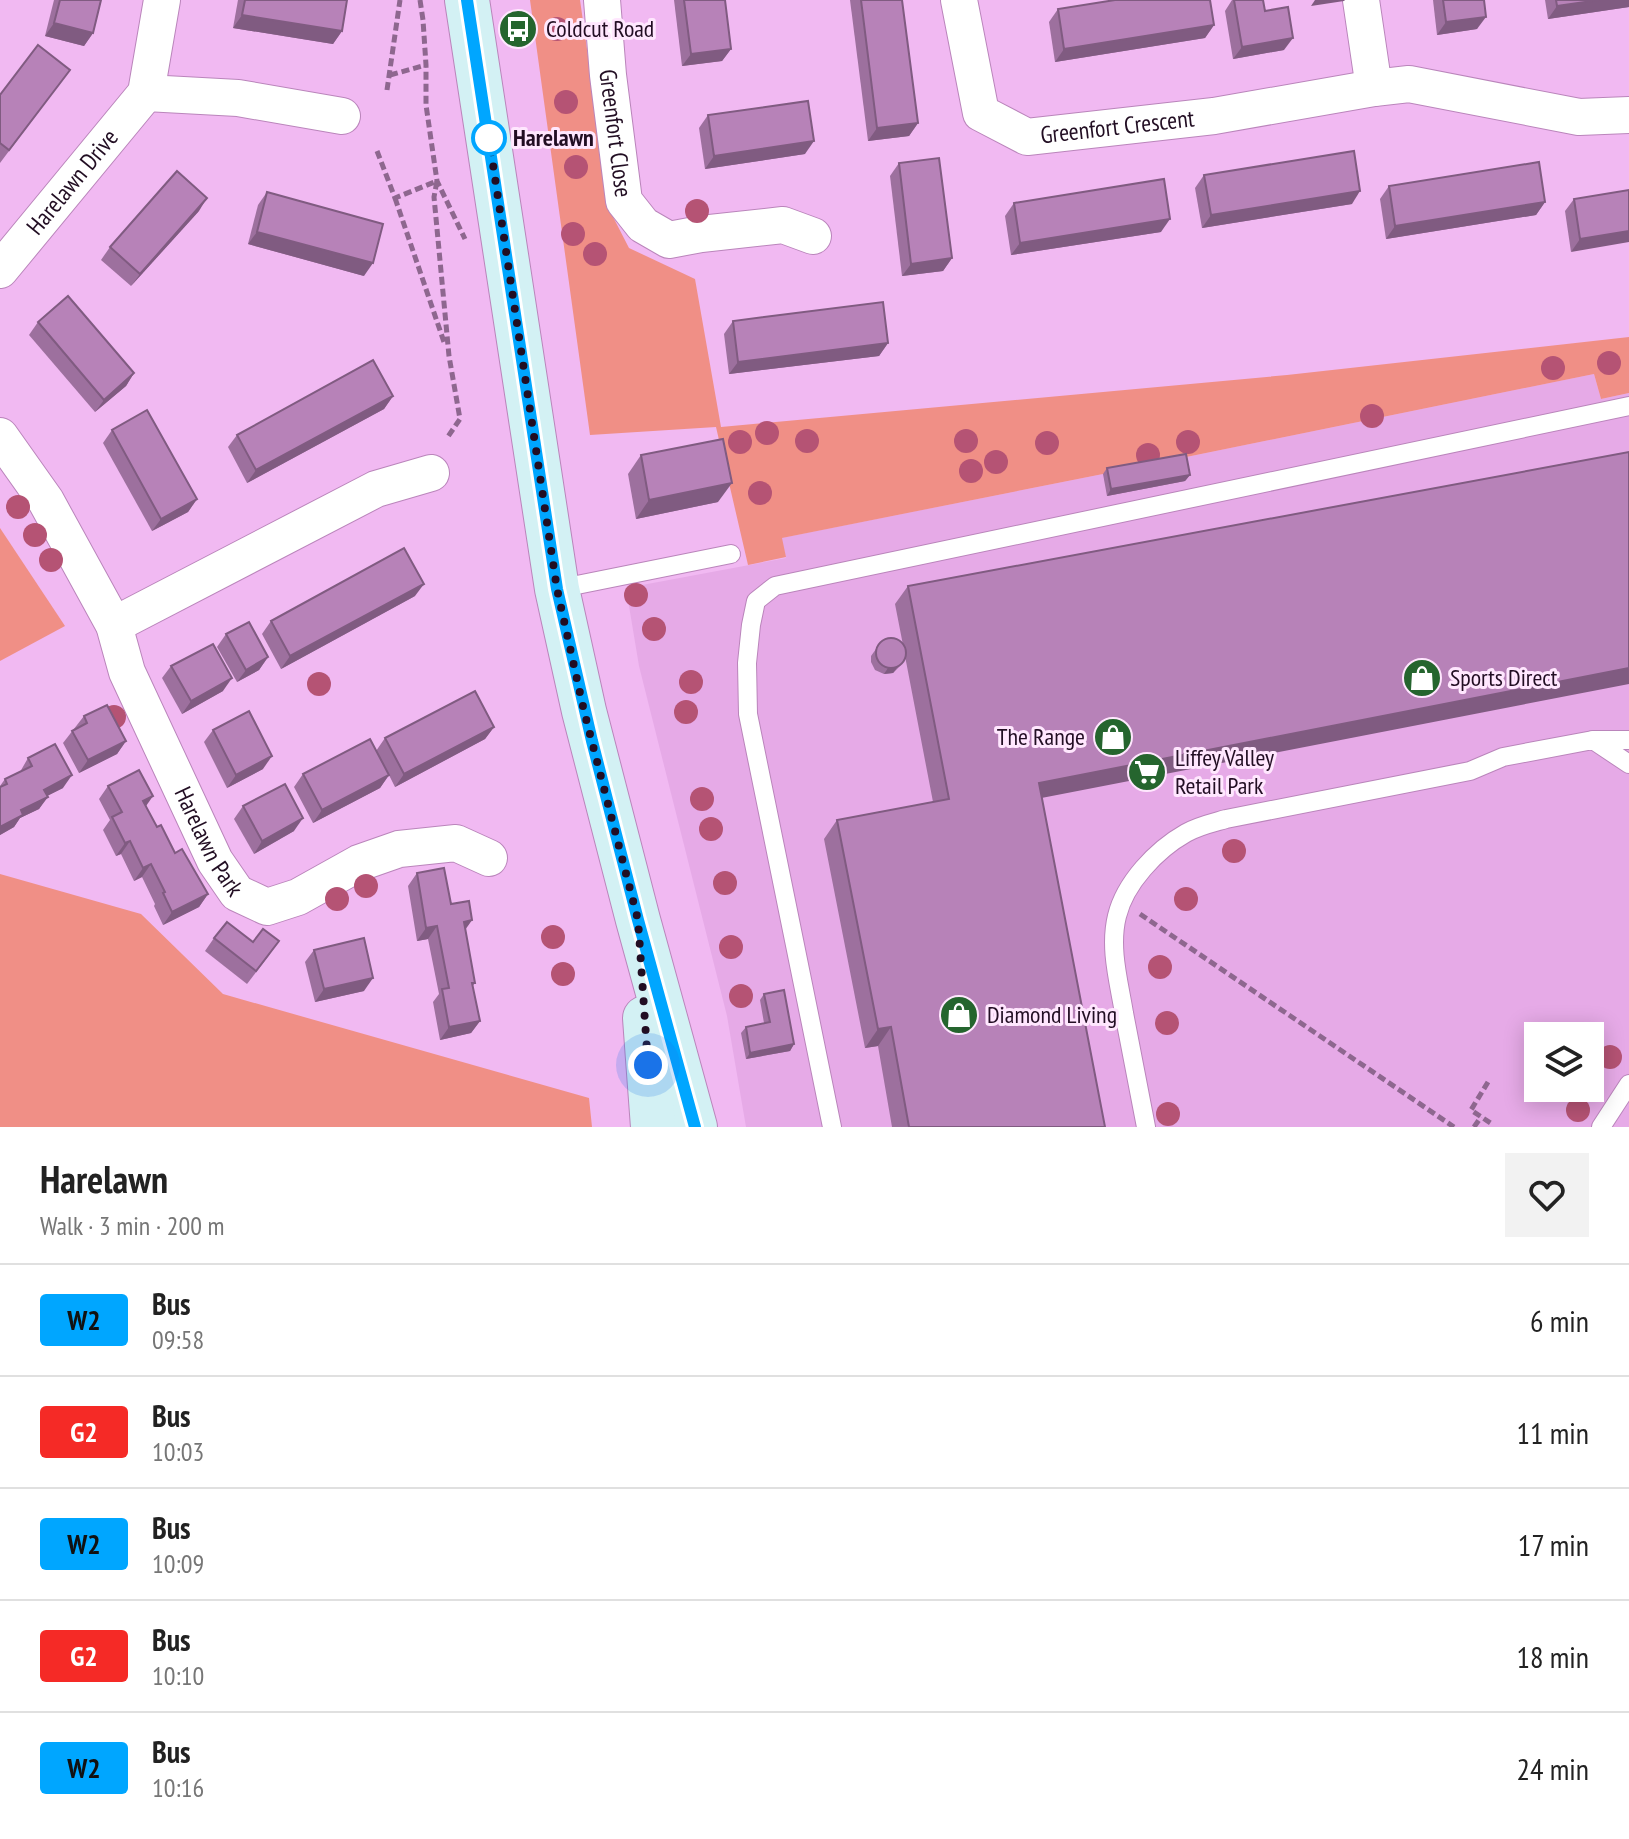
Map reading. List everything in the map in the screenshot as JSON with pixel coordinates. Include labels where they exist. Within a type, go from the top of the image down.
[{"type":"main road","points":[[467,0],[557,589],[584,711],[695,1127]]},
{"type":"main road","points":[[638,920],[653,1127]]},
{"type":"street","name":"Harelawn Drive","points":[[0,270],[146,93],[162,0]]},
{"type":"street","name":"Greenfort Close","points":[[602,0],[624,201],[643,225],[669,240],[783,225],[813,236]]},
{"type":"street","name":"Greenfort Crescent","points":[[959,0],[981,113],[1027,137],[1214,116],[1409,84],[1579,117],[1629,115]]},
{"type":"street","points":[[1361,0],[1374,88]]},
{"type":"street","points":[[146,93],[238,98],[342,116]]},
{"type":"street","name":"Harelawn Park","points":[[0,436],[46,501],[114,625],[128,674],[215,861],[237,893],[267,907],[298,897],[359,863],[399,849],[456,843],[489,858]]},
{"type":"street","points":[[114,625],[376,489],[431,473]]},
{"type":"lane","points":[[832,1127],[748,714],[747,663],[756,601],[775,586],[1629,406]]},
{"type":"lane","points":[[557,589],[731,554]]},
{"type":"lane","points":[[1593,740],[1629,764]]},
{"type":"lane","points":[[1146,1127],[1115,955],[1114,930],[1122,902],[1139,874],[1172,842],[1204,825],[1239,816],[1470,771],[1503,757],[1593,740],[1629,740]]},
{"type":"lane","points":[[1601,1127],[1629,1084]]},
{"type":"path","points":[[387,90],[400,0]]},
{"type":"path","points":[[420,0],[426,105],[437,181],[463,237]]},
{"type":"path","points":[[390,75],[426,65]]},
{"type":"path","points":[[377,151],[449,356]]},
{"type":"path","points":[[395,198],[437,181]]},
{"type":"path","points":[[437,181],[434,197],[449,356],[460,419],[447,438]]},
{"type":"path","points":[[1122,902],[1454,1127]]},
{"type":"path","points":[[1488,1082],[1471,1110],[1492,1124]]},
{"type":"path","points":[[1474,1127],[1481,1117]]},
{"type":"shaded area","points":[[530,0],[580,0],[610,211],[629,248],[695,279],[721,427],[1287,375],[1629,337],[1629,393],[1601,399],[1594,374],[782,538],[786,557],[748,565],[716,427],[590,435]]},
{"type":"shaded area","name":"Liffey Valley Retail Park","points":[[1594,374],[1601,399],[1629,393],[1629,1127],[746,1127],[727,1016],[639,666],[626,588],[786,558],[781,538]]},
{"type":"shaded area","points":[[0,528],[65,626],[0,661]]},
{"type":"shaded area","points":[[0,874],[141,914],[223,994],[589,1098],[592,1127],[0,1127]]},
{"type":"building","points":[[60,0],[101,0],[93,33],[54,23]]},
{"type":"building","points":[[245,0],[347,0],[342,31],[242,15]]},
{"type":"building","points":[[684,0],[725,0],[731,49],[691,54]]},
{"type":"building","points":[[861,0],[902,0],[918,123],[877,128]]},
{"type":"building","points":[[1115,0],[1210,0],[1214,25],[1064,49],[1058,9]]},
{"type":"building","points":[[1234,0],[1263,0],[1265,11],[1288,7],[1293,38],[1242,47]]},
{"type":"building","points":[[1443,0],[1484,0],[1486,17],[1446,22]]},
{"type":"building","points":[[1556,0],[1599,0],[1557,6]]},
{"type":"building","points":[[38,45],[70,70],[9,150],[0,143],[0,95]]},
{"type":"building","points":[[808,101],[814,141],[714,156],[708,115]]},
{"type":"building","points":[[1354,151],[1360,191],[1211,215],[1204,175]]},
{"type":"building","points":[[939,158],[952,258],[911,264],[899,163]]},
{"type":"building","points":[[1539,162],[1545,202],[1395,226],[1389,186]]},
{"type":"building","points":[[177,171],[207,198],[140,274],[110,247]]},
{"type":"building","points":[[1164,179],[1170,219],[1020,243],[1014,203]]},
{"type":"building","points":[[1629,190],[1629,231],[1580,239],[1574,199]]},
{"type":"building","points":[[267,192],[383,224],[373,263],[257,232]]},
{"type":"building","points":[[68,296],[134,373],[104,400],[38,322]]},
{"type":"building","points":[[883,302],[888,343],[738,362],[733,321]]},
{"type":"building","points":[[373,360],[393,396],[256,470],[237,435]]},
{"type":"building","points":[[147,410],[197,499],[161,519],[112,430]]},
{"type":"building","points":[[723,439],[732,483],[649,500],[641,455]]},
{"type":"building","points":[[1629,452],[1629,668],[1039,783],[1105,1127],[909,1127],[891,1027],[878,1029],[837,820],[949,799],[908,586]]},
{"type":"building","points":[[1186,454],[1190,475],[1111,489],[1107,468]]},
{"type":"building","points":[[404,548],[424,584],[290,656],[271,621]]},
{"type":"building","points":[[249,622],[268,657],[246,670],[226,634]]},
{"type":"building","points":[[891,638],[901,643],[906,653],[901,663],[891,668],[881,663],[876,653],[881,643]]},
{"type":"building","points":[[213,644],[232,678],[191,701],[171,666]]},
{"type":"building","points":[[475,691],[494,727],[404,774],[385,738]]},
{"type":"building","points":[[107,705],[126,741],[88,760],[72,731],[87,723],[84,716]]},
{"type":"building","points":[[249,711],[272,756],[236,775],[213,730]]},
{"type":"building","points":[[370,739],[389,775],[322,810],[303,774]]},
{"type":"building","points":[[55,744],[72,775],[44,790],[48,797],[21,810],[23,815],[0,827],[0,787],[7,784],[5,779],[32,766],[28,758]]},
{"type":"building","points":[[139,770],[153,796],[143,801],[157,827],[161,825],[175,853],[182,849],[208,894],[172,912],[151,864],[143,868],[130,841],[125,843],[112,817],[122,812],[108,786]]},
{"type":"building","points":[[285,784],[303,818],[262,841],[243,806]]},
{"type":"building","points":[[444,868],[451,904],[469,901],[472,920],[464,922],[480,1021],[449,1027],[442,989],[449,988],[437,926],[426,928],[417,873]]},
{"type":"building","points":[[227,922],[253,942],[263,929],[279,941],[256,971],[214,938]]},
{"type":"building","points":[[364,938],[373,978],[324,989],[314,950]]},
{"type":"building","points":[[784,990],[794,1044],[750,1053],[746,1027],[770,1022],[764,994]]},
{"type":"bus line","name":"W2","points":[[467,0],[557,589],[584,711],[695,1127]]},
{"type":"place","name":"Coldcut Road","points":[[518,29]]},
{"type":"place","name":"Harelawn","points":[[489,138]]},
{"type":"place","name":"Sports Direct","points":[[1422,678]]},
{"type":"place","name":"The Range","points":[[1113,737]]},
{"type":"place","name":"Liffey Valley Retail Park","points":[[1147,772]]},
{"type":"place","name":"Diamond Living","points":[[959,1015]]},
{"type":"route","points":[[489,138],[557,589],[584,711],[638,920],[648,1065]]}]
